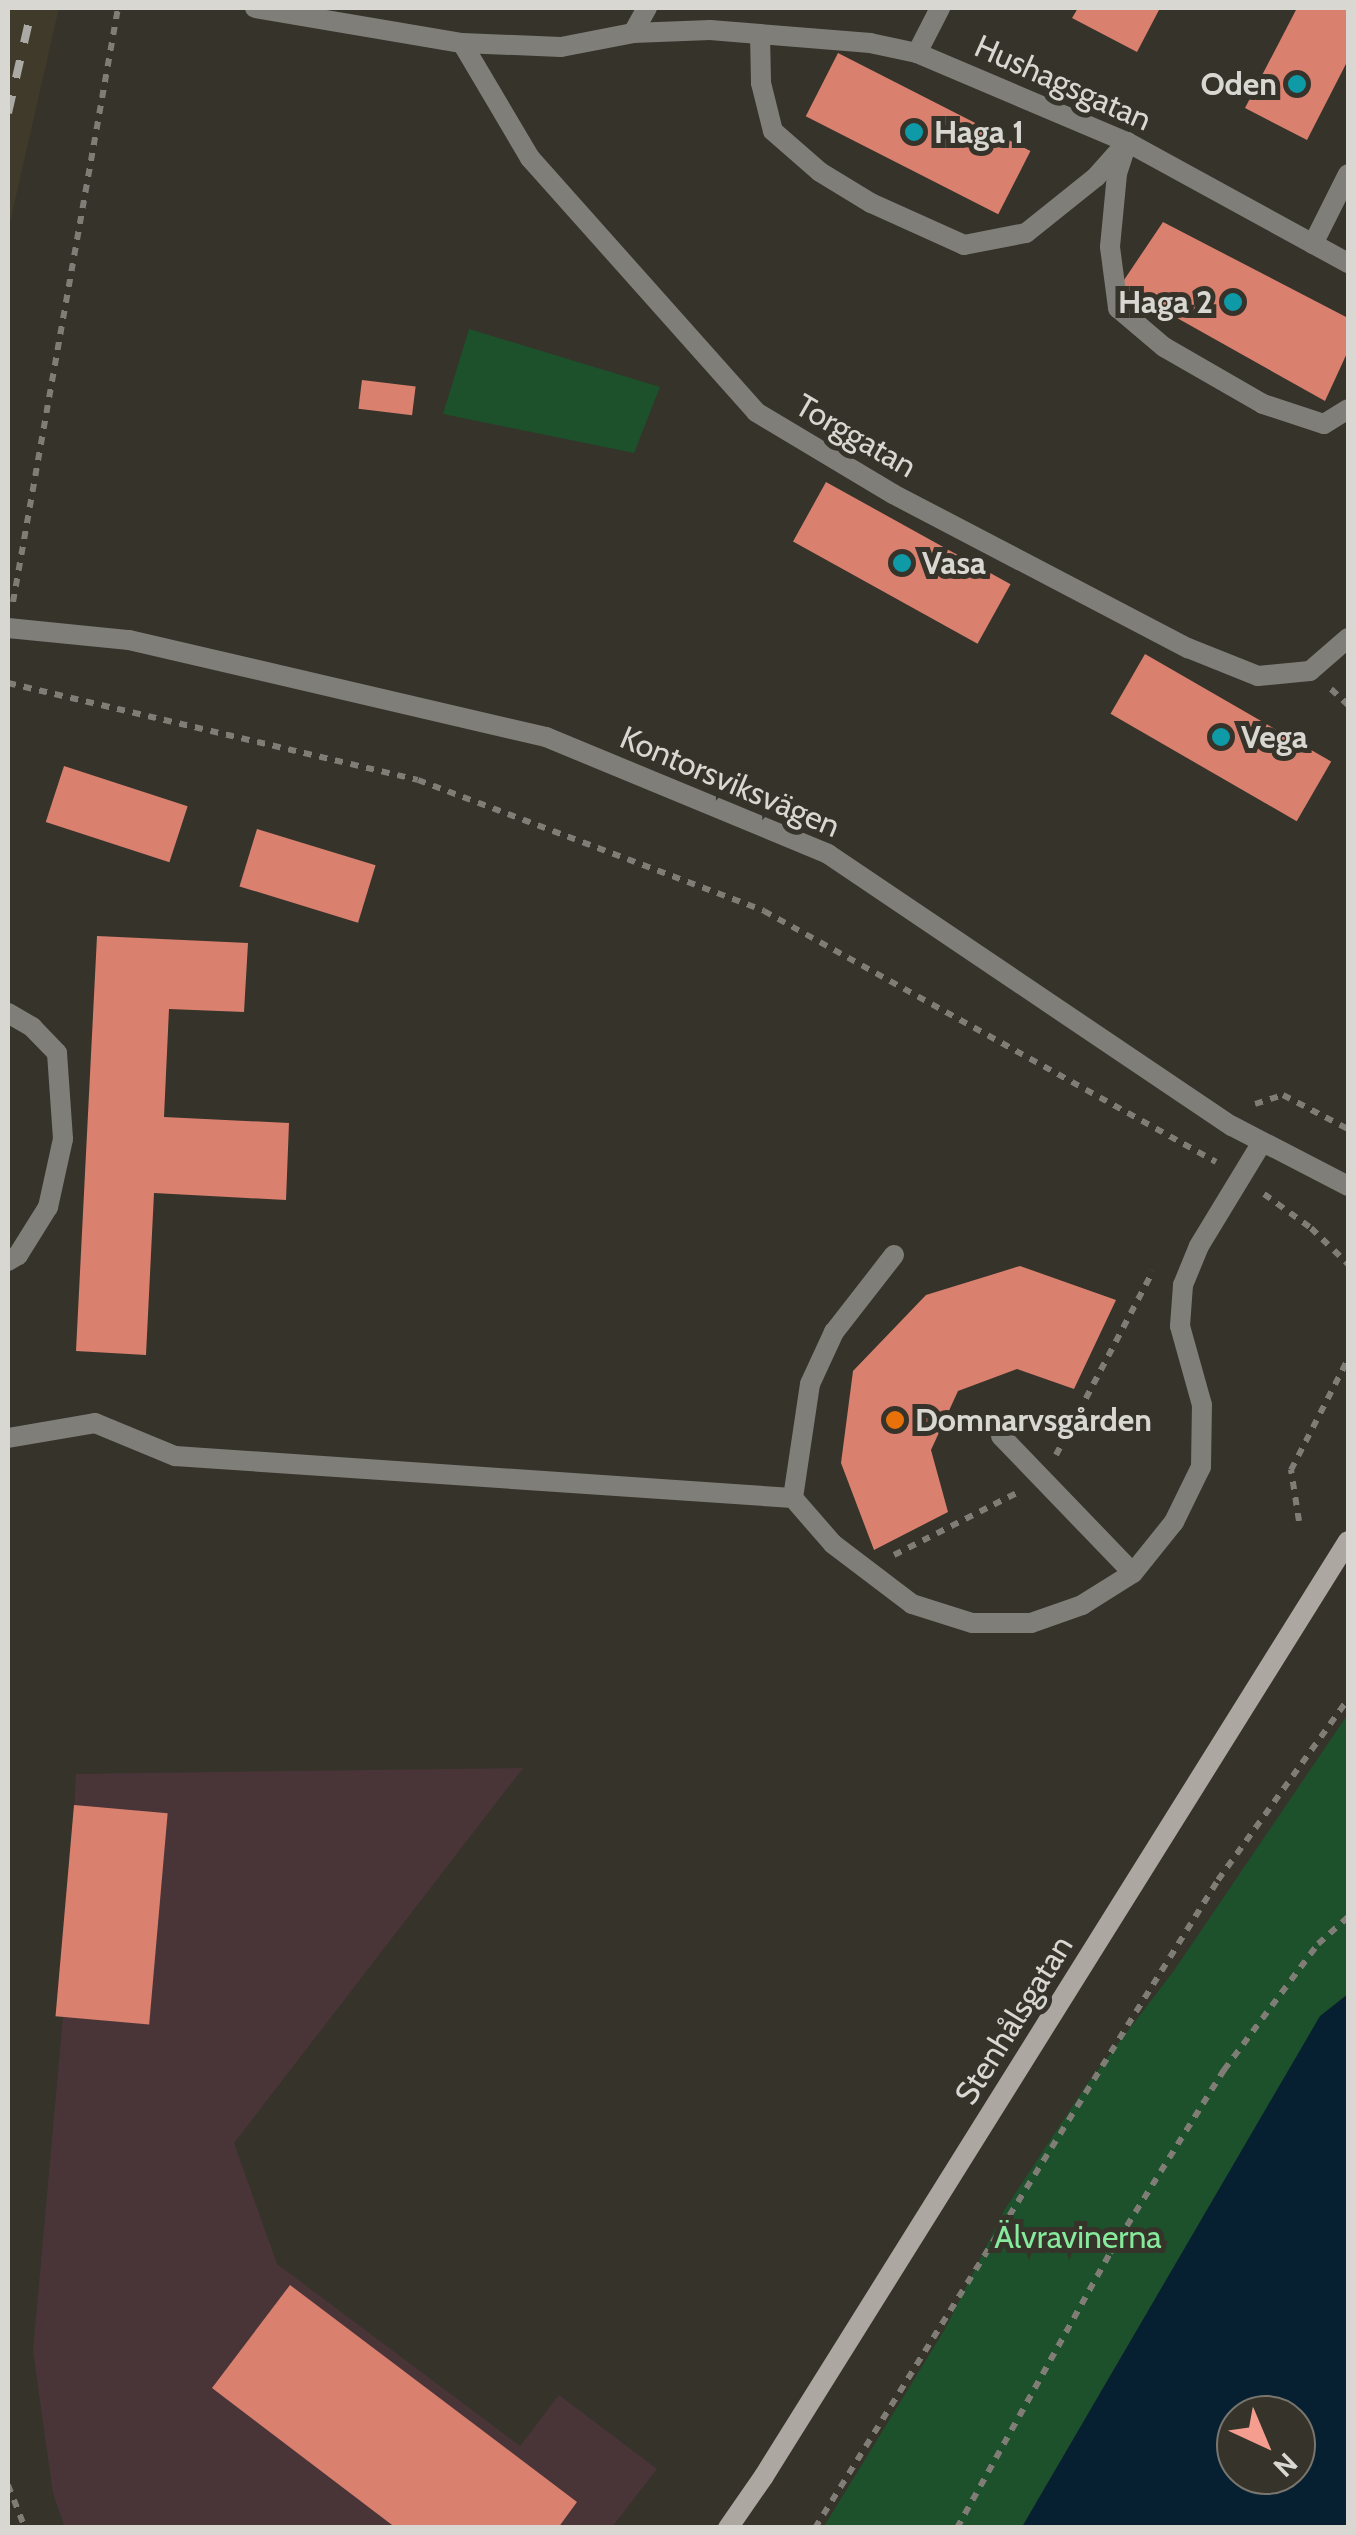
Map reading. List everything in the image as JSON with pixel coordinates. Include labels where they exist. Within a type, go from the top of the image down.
[{"type":"street","name":"Hushagsgatan","points":[[254,8],[462,43],[561,47],[633,33],[710,30],[870,43],[917,52],[1127,142],[1348,263]]},
{"type":"street","points":[[367,29],[378,8]]},
{"type":"street","points":[[633,33],[646,8]]},
{"type":"street","points":[[917,52],[940,8]]},
{"type":"street","points":[[760,34],[761,83],[773,130],[820,172],[872,204],[964,245],[1026,233],[1096,177],[1127,142]]},
{"type":"street","name":"Torggatan","points":[[462,43],[530,158],[756,412],[893,494],[1188,648],[1258,676],[1310,671],[1348,638]]},
{"type":"street","points":[[1127,142],[1117,174],[1110,247],[1118,308],[1164,347],[1263,404],[1324,424],[1348,409]]},
{"type":"street","points":[[1313,244],[1348,174]]},
{"type":"street","name":"Kontorsviksvägen","points":[[9,620],[129,640],[546,738],[828,854],[1260,1144],[1348,1186]]},
{"type":"street","points":[[8,1013],[32,1027],[57,1053],[64,1139],[48,1207],[18,1256],[8,1261]]},
{"type":"street","points":[[8,1438],[95,1423],[174,1456],[793,1498],[832,1544],[912,1604],[972,1623],[1031,1624],[1082,1605],[1133,1573],[1174,1522],[1201,1467],[1202,1404],[1180,1326],[1183,1285],[1199,1246],[1260,1144]]},
{"type":"street","points":[[793,1498],[810,1384],[834,1332],[894,1254]]},
{"type":"street","points":[[1001,1436],[1133,1573]]},
{"type":"street","name":"Stenhålsgatan","points":[[728,2528],[1348,1541]]},
{"type":"path","points":[[9,620],[118,8]]},
{"type":"path","points":[[8,684],[418,780],[764,911],[1241,1176],[1311,1228],[1348,1264]]},
{"type":"path","points":[[1203,1176],[1212,1159]]},
{"type":"path","points":[[864,1570],[1043,1480],[1159,1260]]},
{"type":"path","points":[[1300,1521],[1291,1470],[1348,1359]]},
{"type":"path","points":[[814,2528],[1218,1880],[1348,1698]]},
{"type":"path","points":[[956,2528],[1110,2253],[1224,2070],[1318,1944],[1348,1917]]},
{"type":"path","points":[[8,2485],[25,2528]]},
{"type":"shaded area","points":[[8,8],[59,8],[8,231]]},
{"type":"shaded area","points":[[523,1768],[234,2143],[277,2264],[520,2446],[559,2395],[657,2469],[612,2527],[65,2528],[53,2493],[33,2351],[63,2017],[76,1774]]},
{"type":"green space","points":[[469,329],[660,387],[634,453],[443,414]]},
{"type":"green space","name":"Älvravinerna","points":[[1348,1714],[1348,1994],[1320,2017],[1022,2527],[823,2528],[945,2329],[1005,2209],[1087,2084],[1173,1972]]},
{"type":"water","points":[[1348,1994],[1348,2527],[1022,2527],[1320,2016]]},
{"type":"building","points":[[1078,8],[1160,8],[1137,52],[1072,18]]},
{"type":"building","name":"Oden","points":[[1297,8],[1348,8],[1348,60],[1307,140],[1245,108]]},
{"type":"building","name":"Haga 1","points":[[838,53],[1030,151],[998,214],[806,116]]},
{"type":"building","name":"Haga 2","points":[[1163,222],[1348,318],[1348,351],[1325,401],[1120,286]]},
{"type":"building","points":[[362,380],[416,387],[412,415],[358,409]]},
{"type":"building","name":"Vasa","points":[[826,482],[1011,584],[978,644],[793,541]]},
{"type":"building","name":"Vega","points":[[1145,654],[1331,762],[1297,821],[1110,714]]},
{"type":"building","points":[[64,766],[188,806],[169,862],[46,822]]},
{"type":"building","points":[[257,829],[376,865],[358,923],[239,886]]},
{"type":"building","points":[[97,936],[248,943],[244,1012],[169,1009],[164,1117],[289,1123],[286,1200],[154,1193],[146,1355],[76,1351]]},
{"type":"building","name":"Domnarvsgården","points":[[1020,1266],[1116,1300],[1074,1389],[1017,1369],[958,1391],[931,1450],[948,1512],[874,1550],[841,1463],[853,1371],[926,1295]]},
{"type":"building","points":[[74,1805],[168,1813],[149,2024],[56,2016]]},
{"type":"building","points":[[290,2285],[577,2502],[558,2528],[396,2528],[212,2388]]},
{"type":"railway","points":[[8,113],[32,8]]},
{"type":"place","name":"Oden","points":[[1297,84]]},
{"type":"place","name":"Haga 1","points":[[914,132]]},
{"type":"place","name":"Haga 2","points":[[1233,302]]},
{"type":"place","name":"Vasa","points":[[902,563]]},
{"type":"place","name":"Vega","points":[[1221,737]]},
{"type":"place","name":"Domnarvsgården","points":[[895,1420]]}]
